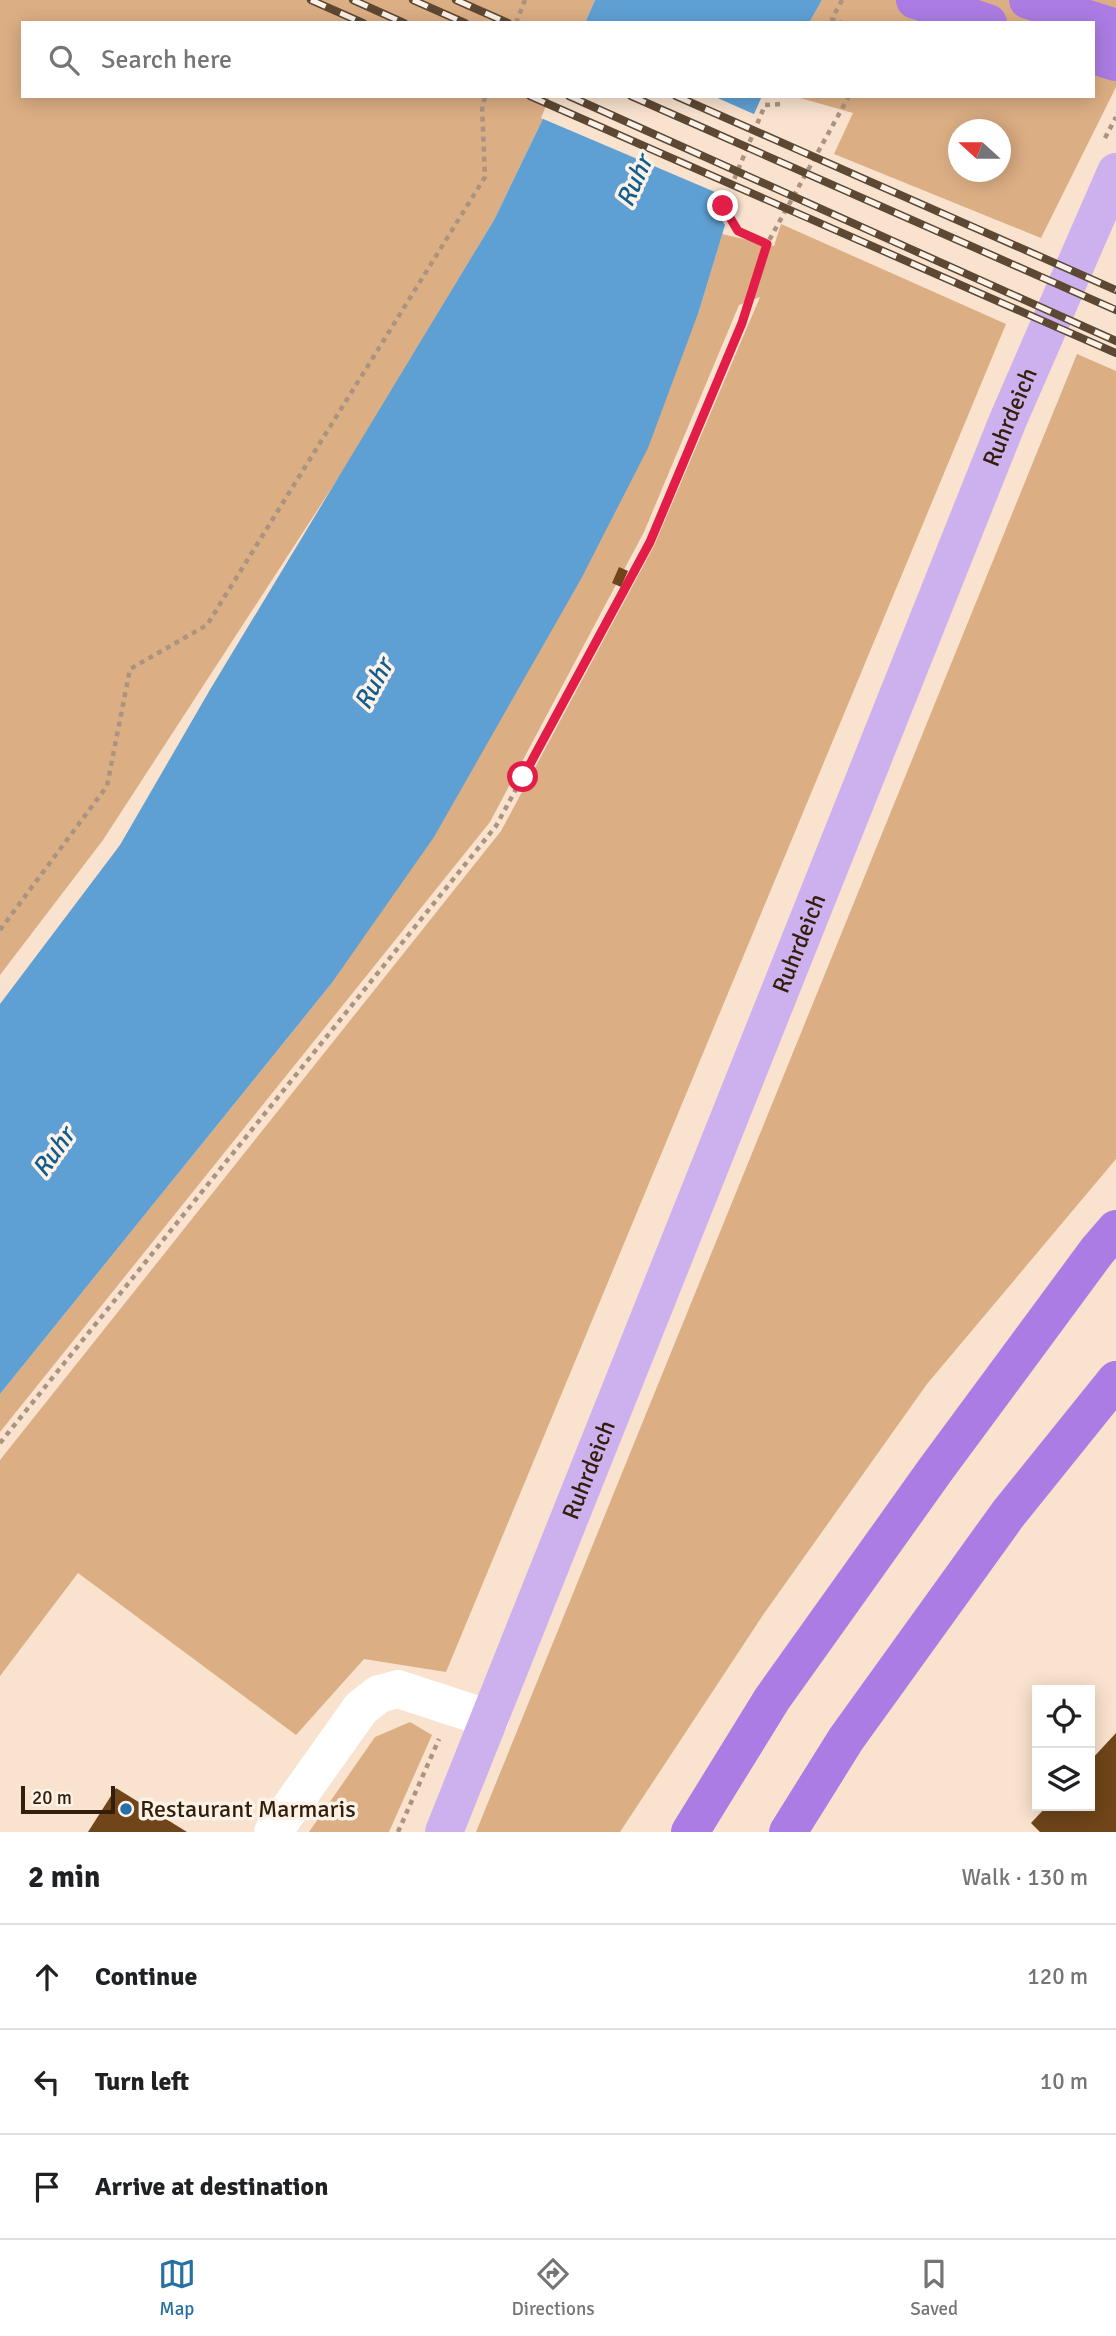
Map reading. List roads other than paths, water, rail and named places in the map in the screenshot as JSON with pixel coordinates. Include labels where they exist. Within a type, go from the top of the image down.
[{"type":"highway","points":[[915,0],[982,21]]},
{"type":"highway","points":[[1028,0],[1094,21]]},
{"type":"highway","points":[[1095,21],[1116,28]]},
{"type":"highway","points":[[1095,56],[1116,62]]},
{"type":"highway","points":[[690,1832],[780,1688],[936,1469],[1097,1251],[1116,1230]]},
{"type":"highway","points":[[788,1832],[846,1739],[1000,1526],[1116,1380]]},
{"type":"main road","name":"Ruhrdeich","points":[[444,1832],[1008,420],[1116,172]]},
{"type":"street","points":[[273,1832],[361,1707],[379,1694],[398,1689],[490,1719]]},
{"type":"water","points":[[595,0],[822,0],[810,21],[586,21]]},
{"type":"water","name":"Ruhr","points":[[553,98],[761,98],[715,203],[716,212],[725,225],[699,311],[648,448],[581,579],[434,837],[331,984],[0,1394],[0,1004],[120,845],[211,688],[494,220]]},
{"type":"railway","points":[[311,0],[358,21]]},
{"type":"railway","points":[[353,0],[400,21]]},
{"type":"railway","points":[[413,0],[460,21]]},
{"type":"railway","points":[[456,0],[503,21]]},
{"type":"railway","points":[[535,98],[1116,353]]},
{"type":"railway","points":[[573,98],[1116,341]]},
{"type":"railway","points":[[636,98],[1116,310]]},
{"type":"railway","points":[[681,98],[1116,290]]},
{"type":"place","name":"Restaurant Marmaris","points":[[126,1809]]}]
